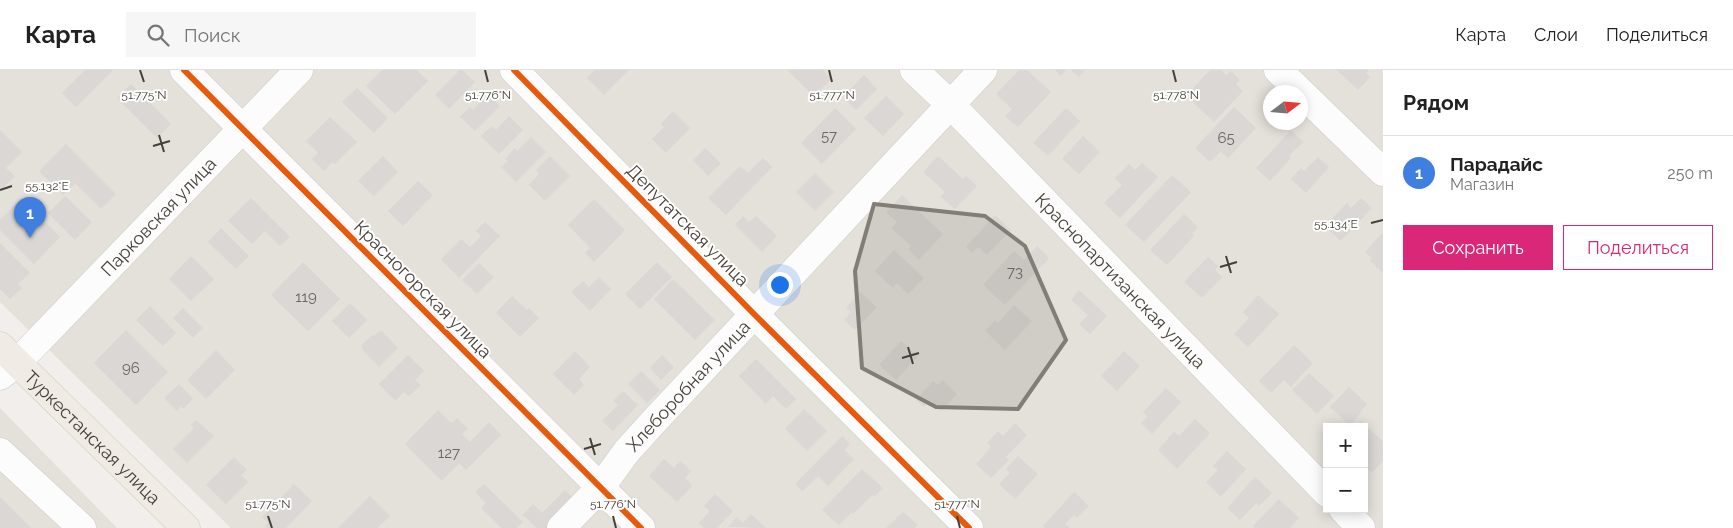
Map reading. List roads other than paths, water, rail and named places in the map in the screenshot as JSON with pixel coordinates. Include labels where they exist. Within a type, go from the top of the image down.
[{"type":"main road","name":"Туркестанская улица","points":[[6,361],[186,528]]},
{"type":"street","name":"Красногорская улица","points":[[184,70],[641,528]]},
{"type":"street","name":"Парковская улица","points":[[6,361],[243,129],[299,70]]},
{"type":"street","name":"Депутатская улица","points":[[514,70],[755,315],[969,528]]},
{"type":"street","name":"Краснопартизанская улица","points":[[914,70],[951,105],[1323,489]]},
{"type":"street","name":"Хлеборобная улица","points":[[561,528],[600,488],[627,451],[983,70]]},
{"type":"street","points":[[1278,70],[1383,172]]},
{"type":"street","points":[[0,452],[82,528]]},
{"type":"street","points":[[1347,513],[1361,528]]},
{"type":"place","name":"Парадайс","points":[[30,238]]}]
